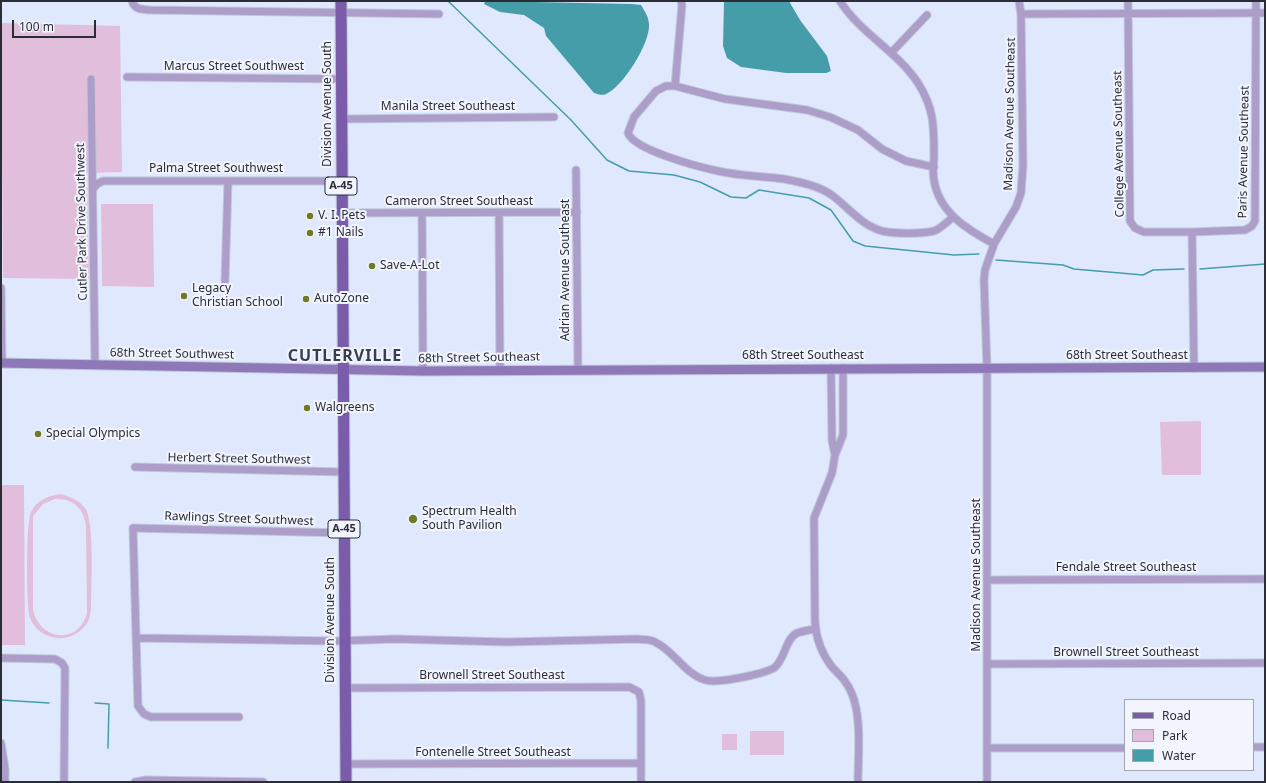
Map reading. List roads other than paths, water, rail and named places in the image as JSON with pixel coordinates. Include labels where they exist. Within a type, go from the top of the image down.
[{"type":"main road","name":"Division Avenue South","points":[[341,1],[342,370],[346,782]]},
{"type":"main road","name":"68th Street Southwest","points":[[1,363],[342,370]]},
{"type":"main road","name":"68th Street Southeast","points":[[342,370],[423,371],[578,369],[1265,367]]},
{"type":"street","points":[[676,86],[682,5],[681,1]]},
{"type":"street","points":[[840,1],[853,19],[891,53],[916,81],[929,102],[933,122],[934,180],[939,196],[953,217],[971,232],[994,244]]},
{"type":"street","name":"Madison Avenue Southeast","points":[[987,782],[987,368],[984,280],[985,270],[994,244],[1016,207],[1021,193],[1023,165],[1021,14],[1019,1]]},
{"type":"street","name":"College Avenue Southeast","points":[[1128,1],[1130,221],[1135,228],[1144,232],[1192,232]]},
{"type":"street","name":"Paris Avenue Southeast","points":[[1192,232],[1244,230],[1252,226],[1256,221],[1256,1]]},
{"type":"street","points":[[133,4],[138,9],[150,10],[439,14]]},
{"type":"street","points":[[1021,14],[1265,13]]},
{"type":"street","points":[[891,53],[927,16]]},
{"type":"street","name":"Marcus Street Southwest","points":[[127,77],[341,78]]},
{"type":"street","name":"Cutler Park Drive Southwest","points":[[91,79],[95,365]]},
{"type":"street","points":[[934,167],[906,161],[882,149],[858,130],[830,117],[807,110],[751,104],[725,99],[676,86],[662,87],[646,102],[634,117],[628,133],[633,141],[647,150],[719,172],[785,179],[806,184],[833,196],[852,214],[872,227],[882,231],[935,231],[953,217]]},
{"type":"street","name":"Manila Street Southeast","points":[[341,119],[554,117]]},
{"type":"street","name":"Adrian Avenue Southeast","points":[[576,170],[578,369]]},
{"type":"street","points":[[225,281],[228,180]]},
{"type":"street","name":"Palma Street Southwest","points":[[93,189],[97,184],[103,181],[342,181]]},
{"type":"street","name":"Cameron Street Southeast","points":[[342,213],[576,212]]},
{"type":"street","points":[[422,213],[423,371]]},
{"type":"street","points":[[499,213],[500,370]]},
{"type":"street","points":[[1192,232],[1194,368]]},
{"type":"street","points":[[1,288],[1,363]]},
{"type":"street","points":[[831,368],[832,440],[835,455]]},
{"type":"street","points":[[843,368],[843,434],[835,455],[832,473],[814,518],[815,629],[825,656],[848,685],[855,700],[858,718],[858,782]]},
{"type":"street","name":"Herbert Street Southwest","points":[[135,467],[343,472]]},
{"type":"street","name":"Rawlings Street Southwest","points":[[136,638],[133,528],[344,533]]},
{"type":"street","name":"Fendale Street Southeast","points":[[988,580],[1265,579]]},
{"type":"street","points":[[239,717],[151,717],[144,714],[138,706],[136,638],[394,639],[506,642],[637,639],[653,641],[662,646],[687,670],[706,681],[714,681],[750,676],[774,668],[796,633],[815,629]]},
{"type":"street","points":[[1,658],[55,659],[62,663],[65,668],[64,782]]},
{"type":"street","name":"Brownell Street Southeast","points":[[988,664],[1265,664]]},
{"type":"street","name":"Brownell Street Southeast","points":[[345,688],[629,687],[639,692],[641,701],[641,763]]},
{"type":"street","points":[[1,743],[5,769],[5,782]]},
{"type":"street","points":[[1254,747],[1265,747]]},
{"type":"street","points":[[987,748],[1124,748]]},
{"type":"street","points":[[641,763],[641,782]]},
{"type":"street","name":"Fontenelle Street Southeast","points":[[346,764],[641,763]]},
{"type":"street","points":[[135,782],[263,782]]},
{"type":"water","points":[[485,1],[641,5],[648,19],[648,33],[640,53],[627,74],[613,90],[604,95],[600,95],[594,93],[546,36],[544,28],[524,15],[500,12],[484,4]]},
{"type":"water","points":[[724,1],[789,1],[800,20],[827,56],[831,71],[826,73],[786,73],[741,67],[727,58],[723,46]]},
{"type":"waterway","points":[[448,1],[571,120],[607,160],[629,171],[674,175],[700,182],[731,197],[746,198],[759,190],[809,198],[831,210],[853,241],[865,246],[954,255],[979,254]]},
{"type":"waterway","points":[[996,260],[1063,265],[1074,269],[1143,275],[1153,270],[1184,269]]},
{"type":"waterway","points":[[1200,269],[1265,264]]},
{"type":"waterway","points":[[1,700],[49,703]]},
{"type":"waterway","points":[[95,703],[109,704],[108,748]]},
{"type":"place","name":"V. I. Pets","points":[[310,216]]},
{"type":"place","name":"#1 Nails","points":[[310,233]]},
{"type":"place","name":"Save-A-Lot","points":[[372,266]]},
{"type":"place","name":"Legacy Christian School","points":[[184,296]]},
{"type":"place","name":"AutoZone","points":[[306,299]]},
{"type":"place","name":"Walgreens","points":[[307,408]]},
{"type":"place","name":"Special Olympics","points":[[38,434]]},
{"type":"place","name":"Spectrum Health South Pavilion","points":[[413,519]]},
{"type":"district","name":"CUTLERVILLE","points":[[345,356]]}]
